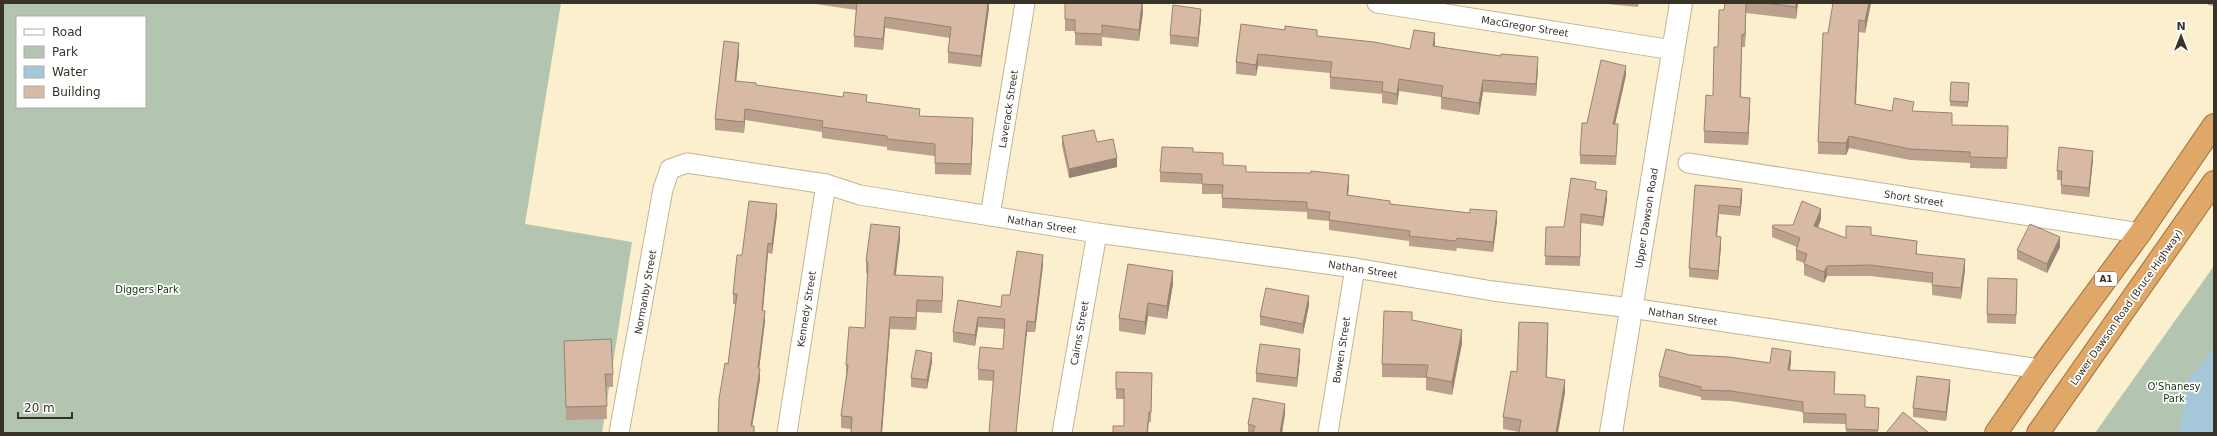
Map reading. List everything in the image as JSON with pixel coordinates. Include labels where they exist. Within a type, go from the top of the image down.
[{"type":"highway","name":"A1","points":[[1996,433],[2040,369],[2140,233],[2214,125]]},
{"type":"highway","name":"Lower Dawson Road (Bruce Highway)","points":[[2038,433],[2214,182]]},
{"type":"street","name":"Laverack Street","points":[[990,216],[1025,3]]},
{"type":"street","name":"MacGregor Street","points":[[1377,3],[1673,50]]},
{"type":"street","name":"Upper Dawson Road","points":[[1611,433],[1681,3]]},
{"type":"street","name":"Nathan Street","points":[[687,163],[826,184],[860,194],[1097,233],[1355,268],[1493,291],[1631,308],[2040,369]]},
{"type":"street","name":"Normanby Street","points":[[619,433],[663,189],[670,169],[687,163]]},
{"type":"street","name":"Short Street","points":[[1688,163],[2140,233]]},
{"type":"street","name":"Kennedy Street","points":[[787,433],[826,184]]},
{"type":"street","name":"Cairns Street","points":[[1062,433],[1097,233]]},
{"type":"street","name":"Bowen Street","points":[[1328,433],[1355,268]]},
{"type":"green space","name":"Diggers Park","points":[[3,3],[561,3],[525,224],[632,242],[602,433],[3,433]]},
{"type":"green space","name":"O'Shanesy Park","points":[[2214,266],[2214,433],[2095,433]]},
{"type":"water","points":[[2214,346],[2214,433],[2178,433],[2189,379]]},
{"type":"building","points":[[857,3],[988,3],[981,56],[948,52],[951,27],[885,17],[883,39],[854,36]]},
{"type":"building","points":[[1065,3],[1142,3],[1139,30],[1102,25],[1102,34],[1075,33],[1075,20],[1065,19]]},
{"type":"building","points":[[1725,3],[1746,3],[1745,35],[1742,34],[1740,97],[1750,98],[1748,133],[1704,131],[1706,95],[1713,96],[1714,47],[1718,47],[1719,10],[1724,10]]},
{"type":"building","points":[[1765,3],[1796,3],[1796,7]]},
{"type":"building","points":[[1833,3],[1869,3],[1865,21],[1859,20],[1855,104],[1892,111],[1894,98],[1914,102],[1912,111],[1952,113],[1952,125],[2008,126],[2007,158],[1970,157],[1970,152],[1910,149],[1849,136],[1846,143],[1818,142],[1823,33],[1828,33]]},
{"type":"building","points":[[1173,5],[1201,9],[1198,38],[1170,35]]},
{"type":"building","points":[[1241,24],[1285,30],[1285,26],[1317,30],[1317,36],[1374,42],[1410,49],[1414,30],[1435,33],[1433,46],[1501,56],[1501,54],[1538,57],[1536,84],[1483,80],[1479,103],[1441,97],[1443,86],[1399,79],[1397,94],[1382,91],[1383,82],[1330,77],[1332,62],[1258,54],[1256,65],[1236,62]]},
{"type":"building","points":[[724,41],[739,43],[735,81],[843,97],[844,92],[867,95],[866,102],[920,109],[919,116],[973,118],[971,164],[935,163],[935,144],[887,139],[887,136],[822,127],[823,121],[745,109],[744,122],[715,119]]},
{"type":"building","points":[[1601,60],[1626,66],[1613,124],[1618,124],[1616,156],[1580,155],[1582,123],[1587,123]]},
{"type":"building","points":[[1951,82],[1969,83],[1968,102],[1950,101]]},
{"type":"building","points":[[1094,130],[1097,142],[1113,139],[1117,158],[1069,169],[1062,136]]},
{"type":"building","points":[[1162,147],[1193,148],[1193,152],[1223,153],[1223,165],[1246,166],[1246,172],[1311,173],[1311,171],[1349,175],[1347,195],[1390,201],[1390,204],[1470,213],[1470,209],[1497,211],[1493,242],[1457,238],[1456,241],[1409,236],[1410,231],[1329,220],[1330,212],[1307,209],[1307,202],[1222,198],[1223,185],[1202,184],[1202,174],[1160,172]]},
{"type":"building","points":[[2059,147],[2093,151],[2089,188],[2061,185],[2062,171],[2057,171]]},
{"type":"building","points":[[1571,178],[1596,182],[1595,189],[1607,191],[1603,217],[1581,214],[1580,257],[1545,256],[1546,227],[1564,227]]},
{"type":"building","points":[[1695,185],[1742,189],[1740,207],[1719,205],[1716,236],[1721,237],[1718,271],[1689,268]]},
{"type":"building","points":[[749,201],[777,204],[772,244],[768,243],[762,310],[765,311],[758,368],[760,369],[751,426],[754,426],[754,433],[718,433],[719,399],[725,363],[728,364],[737,294],[733,294],[737,255],[742,255]]},
{"type":"building","points":[[1802,201],[1821,209],[1814,226],[1846,238],[1846,226],[1871,227],[1871,235],[1917,241],[1916,254],[1965,259],[1961,288],[1932,285],[1933,273],[1870,265],[1827,266],[1824,272],[1804,264],[1807,254],[1796,250],[1800,238],[1772,227],[1773,225],[1793,225]]},
{"type":"building","points":[[871,224],[900,227],[894,275],[943,277],[942,301],[917,300],[916,318],[890,317],[881,433],[851,433],[852,417],[841,416],[848,365],[846,365],[849,327],[865,328],[868,262],[866,261]]},
{"type":"building","points":[[2030,224],[2060,237],[2047,264],[2017,250]]},
{"type":"building","points":[[1017,251],[1043,255],[1035,322],[1027,321],[1016,433],[989,433],[994,371],[978,369],[980,347],[1003,349],[1005,319],[978,317],[975,335],[953,332],[958,300],[1001,307],[1002,295],[1010,295]]},
{"type":"building","points":[[1128,264],[1173,271],[1167,306],[1148,303],[1145,322],[1119,318]]},
{"type":"building","points":[[1988,278],[2017,279],[2016,315],[1987,314]]},
{"type":"building","points":[[1266,288],[1309,296],[1303,324],[1260,316]]},
{"type":"building","points":[[1384,311],[1412,312],[1412,320],[1462,330],[1452,382],[1426,377],[1428,365],[1382,364]]},
{"type":"building","points":[[1519,322],[1548,323],[1546,377],[1565,380],[1556,433],[1519,433],[1521,420],[1503,417],[1511,371],[1517,372]]},
{"type":"building","points":[[611,339],[613,374],[605,374],[607,406],[566,407],[564,341]]},
{"type":"building","points":[[1260,344],[1300,349],[1297,378],[1256,373]]},
{"type":"building","points":[[1772,348],[1791,351],[1788,370],[1835,372],[1834,394],[1865,395],[1865,407],[1879,408],[1878,430],[1846,429],[1846,414],[1803,413],[1803,402],[1731,391],[1701,390],[1701,387],[1659,376],[1666,349],[1690,355],[1729,357],[1770,363]]},
{"type":"building","points":[[916,350],[932,353],[927,380],[911,378]]},
{"type":"building","points":[[1116,372],[1152,373],[1151,412],[1149,412],[1147,433],[1113,433],[1113,426],[1124,426],[1124,389],[1116,389]]},
{"type":"building","points":[[1917,376],[1950,380],[1946,412],[1913,408]]},
{"type":"building","points":[[1253,398],[1285,404],[1280,433],[1253,433],[1255,426],[1248,424]]},
{"type":"building","points":[[1903,412],[1929,433],[1886,433]]}]
